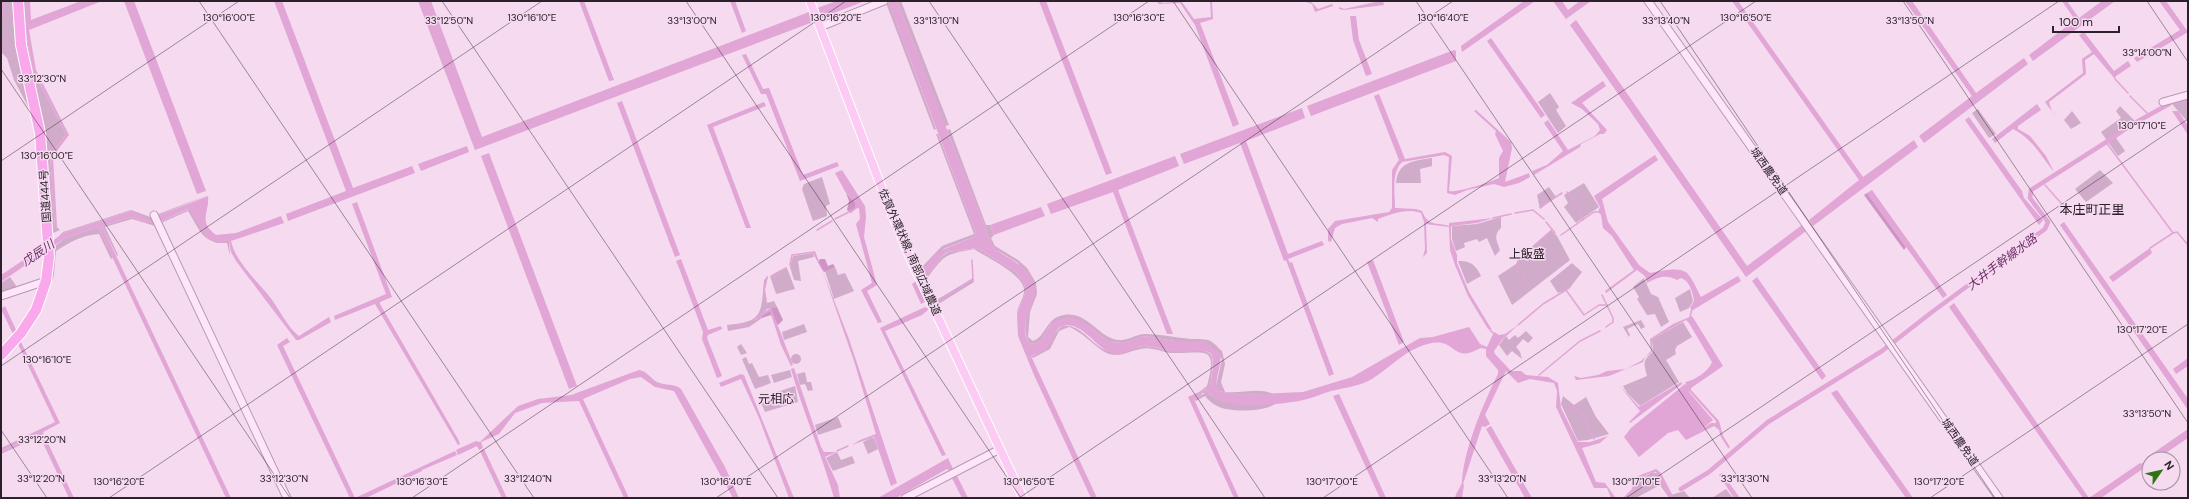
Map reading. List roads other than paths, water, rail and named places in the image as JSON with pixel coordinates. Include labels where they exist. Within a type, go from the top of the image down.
[{"type":"highway","name":"国道444号","points":[[1,355],[29,322],[42,296],[46,281],[49,257],[40,133],[22,51],[18,1]]},
{"type":"main road","name":"佐賀外環状線; 南部広域農道","points":[[810,1],[911,260],[1023,498]]},
{"type":"street","points":[[820,27],[884,1]]},
{"type":"street","name":"城西農免道","points":[[1648,1],[1999,498]]},
{"type":"street","points":[[2163,102],[2188,96]]},
{"type":"street","points":[[154,215],[287,498]]},
{"type":"street","points":[[1,296],[46,281]]},
{"type":"street","points":[[905,498],[1000,449]]},
{"type":"water","points":[[25,1],[30,1],[31,20],[81,1],[102,1],[29,30],[36,70],[69,135],[53,156],[57,227],[55,228],[50,155],[66,134],[33,71],[25,29]]},
{"type":"water","points":[[124,1],[134,1],[206,191],[197,194]]},
{"type":"water","points":[[274,1],[282,1],[353,188],[412,166],[415,173],[288,221],[286,214],[346,191]]},
{"type":"water","points":[[418,1],[431,1],[482,137],[809,12],[813,22],[475,150]]},
{"type":"water","points":[[579,1],[584,1],[614,80],[609,81]]},
{"type":"water","points":[[730,1],[735,1],[746,31],[742,33]]},
{"type":"water","points":[[837,1],[865,1],[821,18],[817,8]]},
{"type":"water","points":[[888,1],[897,1],[991,243],[1001,253],[1026,270],[1034,283],[1034,298],[1026,319],[1025,327],[1025,335],[1029,343],[1035,344],[1041,341],[1051,323],[1064,317],[1073,317],[1089,326],[1108,342],[1124,343],[1144,336],[1175,341],[1204,341],[1220,353],[1221,358],[1217,382],[1218,391],[1240,395],[1303,392],[1352,377],[1420,338],[1433,337],[1469,327],[1480,344],[1487,347],[1494,332],[1499,335],[1505,334],[1518,325],[1502,340],[1494,351],[1495,354],[1511,371],[1521,371],[1526,375],[1548,377],[1558,383],[1561,408],[1578,442],[1590,442],[1608,436],[1600,443],[1582,448],[1596,482],[1605,483],[1615,497],[1623,498],[1611,498],[1607,488],[1594,488],[1556,407],[1557,391],[1554,383],[1530,379],[1518,383],[1506,371],[1485,415],[1490,424],[1485,427],[1482,426],[1463,484],[1462,498],[1455,498],[1462,483],[1466,455],[1470,441],[1486,399],[1498,374],[1498,370],[1486,356],[1486,349],[1480,348],[1464,353],[1458,352],[1450,346],[1437,343],[1420,346],[1412,350],[1372,379],[1303,400],[1273,404],[1244,405],[1222,402],[1209,393],[1202,393],[1194,399],[1239,498],[1234,498],[1188,397],[1210,387],[1213,361],[1208,352],[1170,351],[1153,347],[1139,346],[1122,354],[1115,354],[1102,348],[1077,327],[1070,325],[1062,326],[1057,330],[1045,350],[1031,356],[1097,498],[1091,498],[1034,375],[1018,336],[1017,315],[1026,291],[1024,283],[1016,272],[977,248],[947,252],[940,258],[929,274],[925,273],[923,269],[937,252],[976,236]]},
{"type":"water","points":[[1039,1],[1046,1],[1112,173],[1106,175]]},
{"type":"water","points":[[1156,1],[1164,3],[1184,1],[1182,2],[1194,19],[1211,17],[1210,1],[1212,2],[1213,19],[1200,23],[1239,124],[1233,127],[1195,25],[1180,3],[1159,4]]},
{"type":"water","points":[[1303,1],[1310,1],[1318,9],[1332,4],[1333,6],[1315,12],[1312,4]]},
{"type":"water","points":[[1383,1],[1384,5],[1344,10],[1339,9],[1339,7],[1344,9]]},
{"type":"water","points":[[1524,1],[1535,1],[1462,52],[1461,46]]},
{"type":"water","points":[[1553,1],[1562,1],[1568,10],[1580,1],[1591,1],[1566,19]]},
{"type":"water","points":[[1732,1],[1738,1],[1863,177],[1914,140],[1918,147],[1813,226],[1809,220],[1859,180]]},
{"type":"water","points":[[1905,1],[1912,1],[1976,93],[2024,58],[2028,64],[1924,143],[1919,136],[1972,96]]},
{"type":"water","points":[[2062,1],[2067,1],[2079,18],[2102,1],[2115,1],[2033,61],[2029,55],[2075,20]]},
{"type":"water","points":[[2159,1],[2166,1],[2188,32],[2137,62],[2134,58],[2180,30]]},
{"type":"water","points":[[1350,16],[1356,16],[1359,40],[1372,74],[1366,76],[1353,40]]},
{"type":"water","points":[[1576,20],[1747,266],[1802,225],[1806,231],[1746,277],[1570,25]]},
{"type":"water","points":[[2084,32],[2114,71],[2128,61],[2131,66],[2116,76],[2115,79],[2094,54],[2085,60],[2086,74],[2049,102],[2052,111],[2045,102],[2083,73],[2082,59],[2092,52],[2079,35]]},
{"type":"water","points":[[1491,38],[1545,115],[1541,118],[1487,41]]},
{"type":"water","points":[[1454,50],[1456,51],[1456,61],[1311,116],[1307,106]]},
{"type":"water","points":[[746,54],[763,89],[769,88],[803,175],[837,162],[839,166],[800,181],[766,94],[761,94],[742,55]]},
{"type":"water","points":[[1603,81],[1606,86],[1582,103],[1607,130],[1604,134],[1600,134],[1581,144],[1580,147],[1534,175],[1532,171],[1547,165],[1563,151],[1544,123],[1548,120],[1568,150],[1595,136],[1600,130],[1598,124],[1582,109],[1571,103]]},
{"type":"water","points":[[1379,94],[1405,159],[1445,152],[1452,156],[1449,191],[1466,189],[1499,178],[1499,158],[1503,151],[1495,134],[1496,131],[1474,111],[1476,110],[1511,142],[1512,148],[1505,182],[1529,173],[1530,177],[1519,183],[1504,187],[1494,184],[1467,190],[1455,195],[1447,193],[1449,157],[1444,155],[1402,162],[1396,172],[1394,184],[1395,208],[1416,209],[1422,211],[1424,216],[1430,222],[1449,226],[1449,223],[1493,218],[1477,223],[1451,226],[1451,239],[1457,255],[1457,263],[1469,292],[1492,330],[1488,329],[1468,296],[1455,265],[1450,250],[1449,227],[1426,224],[1427,253],[1423,257],[1425,249],[1424,222],[1421,213],[1410,211],[1405,211],[1378,219],[1378,222],[1372,218],[1342,224],[1335,228],[1331,242],[1328,241],[1328,229],[1335,221],[1389,212],[1392,208],[1392,170],[1399,160],[1374,96]]},
{"type":"water","points":[[622,101],[680,255],[675,257],[617,103]]},
{"type":"water","points":[[764,102],[766,106],[713,127],[751,228],[746,228],[707,125]]},
{"type":"water","points":[[2037,104],[2041,110],[2018,126],[2018,129],[2030,136],[2046,156],[2054,172],[2031,142],[2013,129],[1995,143],[1992,139]]},
{"type":"water","points":[[1302,108],[1305,118],[1246,141],[1288,254],[1322,241],[1324,245],[1288,259],[1290,263],[1292,262],[1334,374],[1329,376],[1286,260],[1284,261],[1240,143],[1184,164],[1180,154]]},
{"type":"water","points":[[2172,111],[2178,111],[2188,126],[2188,135]]},
{"type":"water","points":[[1969,117],[2022,191],[2024,198],[2043,220],[2039,225],[1965,120]]},
{"type":"water","points":[[467,146],[469,152],[421,171],[418,164]]},
{"type":"water","points":[[489,153],[577,386],[569,389],[481,156]]},
{"type":"water","points":[[1655,155],[1658,160],[1602,199],[1608,222],[1639,265],[1650,273],[1675,269],[1684,271],[1691,278],[1701,297],[1738,276],[1741,281],[1693,310],[1690,308],[1694,301],[1692,291],[1689,284],[1681,278],[1677,280],[1669,277],[1662,277],[1647,283],[1645,276],[1637,270],[1606,293],[1605,291],[1634,270],[1612,236],[1603,228],[1601,215],[1598,212],[1600,207],[1594,196]]},
{"type":"water","points":[[1175,156],[1179,166],[1118,190],[1173,334],[1167,334],[1113,192],[1051,214],[1047,204]]},
{"type":"water","points":[[842,170],[865,206],[866,217],[864,237],[877,285],[867,291],[882,322],[878,323],[861,290],[872,283],[856,224],[860,219],[859,208],[855,209],[855,202],[846,193],[835,173]]},
{"type":"water","points":[[2045,184],[2070,212],[2068,212],[2044,185]]},
{"type":"water","points":[[1872,190],[1947,295],[1943,298],[1867,193]]},
{"type":"water","points":[[208,196],[206,221],[210,230],[216,235],[236,233],[281,216],[284,223],[231,241],[233,248],[241,263],[273,301],[286,322],[299,336],[329,317],[331,322],[299,340],[296,340],[236,261],[231,252],[229,241],[216,243],[208,238],[188,209],[160,222],[158,218],[160,215]]},
{"type":"water","points":[[357,202],[392,297],[380,302],[380,304],[458,439],[460,444],[458,445],[375,304],[335,320],[334,316],[386,294],[352,204]]},
{"type":"water","points":[[1041,207],[1045,216],[994,235],[990,225]]},
{"type":"water","name":"戊辰川","points":[[131,211],[154,222],[149,223],[131,217],[102,226],[231,498],[226,498],[98,227],[65,238],[1,282],[1,275],[64,233]]},
{"type":"water","points":[[2064,222],[2188,399],[2188,410],[2060,225]]},
{"type":"water","points":[[2150,248],[2152,253],[2113,282],[2109,277]]},
{"type":"water","points":[[815,251],[849,339],[897,483],[891,486],[874,437],[852,445],[860,440],[876,434],[854,361],[823,272],[813,253]]},
{"type":"water","points":[[681,259],[708,330],[721,326],[722,329],[708,335],[707,338],[722,376],[717,378],[702,339],[703,332],[676,261]]},
{"type":"water","points":[[1373,260],[1404,342],[1399,345],[1367,262]]},
{"type":"water","points":[[1757,277],[1826,376],[1822,380],[1752,281]]},
{"type":"water","points":[[916,281],[925,302],[921,304],[912,284]]},
{"type":"water","points":[[1954,303],[2089,498],[2083,498],[1949,307]]},
{"type":"water","points":[[5,306],[17,332],[13,334],[1,309]]},
{"type":"water","points":[[925,307],[929,309],[922,315],[885,331],[946,455],[942,456],[880,328]]},
{"type":"water","points":[[771,308],[793,365],[791,366],[781,345],[770,311],[752,323],[761,313]]},
{"type":"water","points":[[1692,316],[1723,366],[1691,388],[1691,390],[1719,421],[1723,436],[1730,447],[1728,448],[1721,437],[1719,430],[1714,426],[1686,440],[1678,430],[1668,433],[1639,457],[1624,437],[1631,428],[1685,384],[1687,385],[1685,382],[1693,380],[1705,372],[1712,362],[1686,320],[1652,339],[1652,352],[1645,357],[1651,351],[1650,339],[1673,324]],"holes":[[[1688,386],[1689,391],[1716,421],[1716,423],[1711,423],[1701,430],[1713,420],[1689,392]]]},
{"type":"water","points":[[287,338],[290,342],[283,346],[355,498],[350,498],[277,345]]},
{"type":"water","points":[[21,342],[60,423],[43,432],[44,434],[40,436],[38,434],[1,452],[1,448],[55,422],[18,344]]},
{"type":"water","points":[[1645,357],[1643,362],[1626,369],[1641,361]]},
{"type":"water","points":[[2188,358],[2188,366],[2176,374],[2173,369]]},
{"type":"water","points":[[794,368],[821,447],[824,452],[836,452],[825,457],[838,485],[840,498],[834,498],[824,465],[801,402],[791,369]]},
{"type":"water","points":[[1626,369],[1609,376],[1576,380],[1574,376],[1581,378],[1598,375],[1607,371]]},
{"type":"water","points":[[639,370],[657,382],[676,386],[681,389],[725,467],[739,498],[733,498],[674,391],[655,387],[641,377],[630,379],[583,399],[629,498],[624,498],[579,401],[542,403],[515,413],[499,434],[481,442],[483,448],[479,450],[477,446],[458,455],[456,450],[476,441],[480,442],[518,406],[538,399],[571,395]]},
{"type":"water","points":[[741,374],[744,375],[794,498],[789,498],[759,418],[741,379],[721,387],[719,383]]},
{"type":"water","points":[[1681,382],[1682,384],[1630,423],[1629,422],[1640,411],[1619,385],[1639,407]]},
{"type":"water","points":[[1837,390],[1913,498],[1906,498],[1831,393]]},
{"type":"water","points":[[1339,394],[1386,498],[1380,498],[1333,396]]},
{"type":"water","points":[[1491,426],[1532,498],[1525,498],[1486,429]]},
{"type":"water","points":[[2188,429],[2188,438],[2169,451],[2156,451]]},
{"type":"water","points":[[46,439],[74,498],[69,498],[42,441]]},
{"type":"water","points":[[484,449],[507,498],[502,498],[480,451]]},
{"type":"water","points":[[455,451],[457,455],[422,470],[366,498],[355,498]]},
{"type":"water","points":[[948,458],[953,469],[950,471],[947,469],[896,498],[878,498]]},
{"type":"water","points":[[2140,463],[2141,464],[2141,470],[2101,498],[2089,498]]},
{"type":"water","points":[[1656,469],[1661,473],[1674,498],[1669,498],[1656,472],[1643,478],[1629,498],[1623,498],[1631,490],[1638,476]]},
{"type":"water","points":[[1722,473],[1740,498],[1734,498],[1719,475]]},
{"type":"water","points":[[956,474],[968,498],[962,498],[951,476]]},
{"type":"waterway","points":[[2,53],[1,25],[4,1]]},
{"type":"waterway","points":[[2115,79],[2128,93]]},
{"type":"waterway","points":[[2130,96],[2147,113]]},
{"type":"waterway","name":"大井手幹線水路","points":[[2176,102],[2188,99]]},
{"type":"waterway","name":"大井手幹線水路","points":[[1681,489],[1709,472],[1768,422],[1882,351],[1932,312],[2045,229],[2048,222],[2030,198],[2031,190],[2131,125],[2169,104]]},
{"type":"waterway","points":[[2106,142],[2173,233],[2177,232],[2188,245]]},
{"type":"waterway","points":[[1567,192],[1575,201],[1583,220]]},
{"type":"waterway","points":[[1540,207],[1562,193]]},
{"type":"waterway","points":[[835,219],[855,209]]},
{"type":"waterway","points":[[1515,213],[1533,210],[1544,219]]},
{"type":"waterway","points":[[1561,235],[1594,212],[1598,212]]},
{"type":"waterway","points":[[1493,218],[1511,214]]},
{"type":"waterway","points":[[817,230],[832,221]]},
{"type":"waterway","points":[[1546,222],[1555,233]]},
{"type":"waterway","points":[[1528,285],[1517,264],[1520,258],[1552,230]]},
{"type":"waterway","points":[[2150,248],[2173,233]]},
{"type":"waterway","points":[[790,265],[792,255],[814,252],[815,254]]},
{"type":"waterway","points":[[935,302],[973,280],[972,260]]},
{"type":"waterway","points":[[773,275],[786,268]]},
{"type":"waterway","points":[[766,300],[764,290],[767,277]]},
{"type":"waterway","points":[[1518,325],[1543,304],[1566,290],[1584,315],[1599,305],[1607,305]]},
{"type":"waterway","points":[[1602,295],[1613,318],[1613,322],[1606,327]]},
{"type":"waterway","points":[[1690,317],[1692,309]]},
{"type":"waterway","points":[[728,327],[747,324]]},
{"type":"waterway","points":[[1490,330],[1493,333]]},
{"type":"waterway","points":[[1539,375],[1580,341],[1600,331]]},
{"type":"waterway","points":[[1567,409],[1573,407],[1578,410]]},
{"type":"waterway","points":[[1582,414],[1594,439]]},
{"type":"waterway","points":[[837,451],[848,446]]},
{"type":"district","name":"本庄町正里","points":[[2092,209]]},
{"type":"district","name":"上飯盛","points":[[1527,254]]},
{"type":"district","name":"元相応","points":[[776,399]]}]
